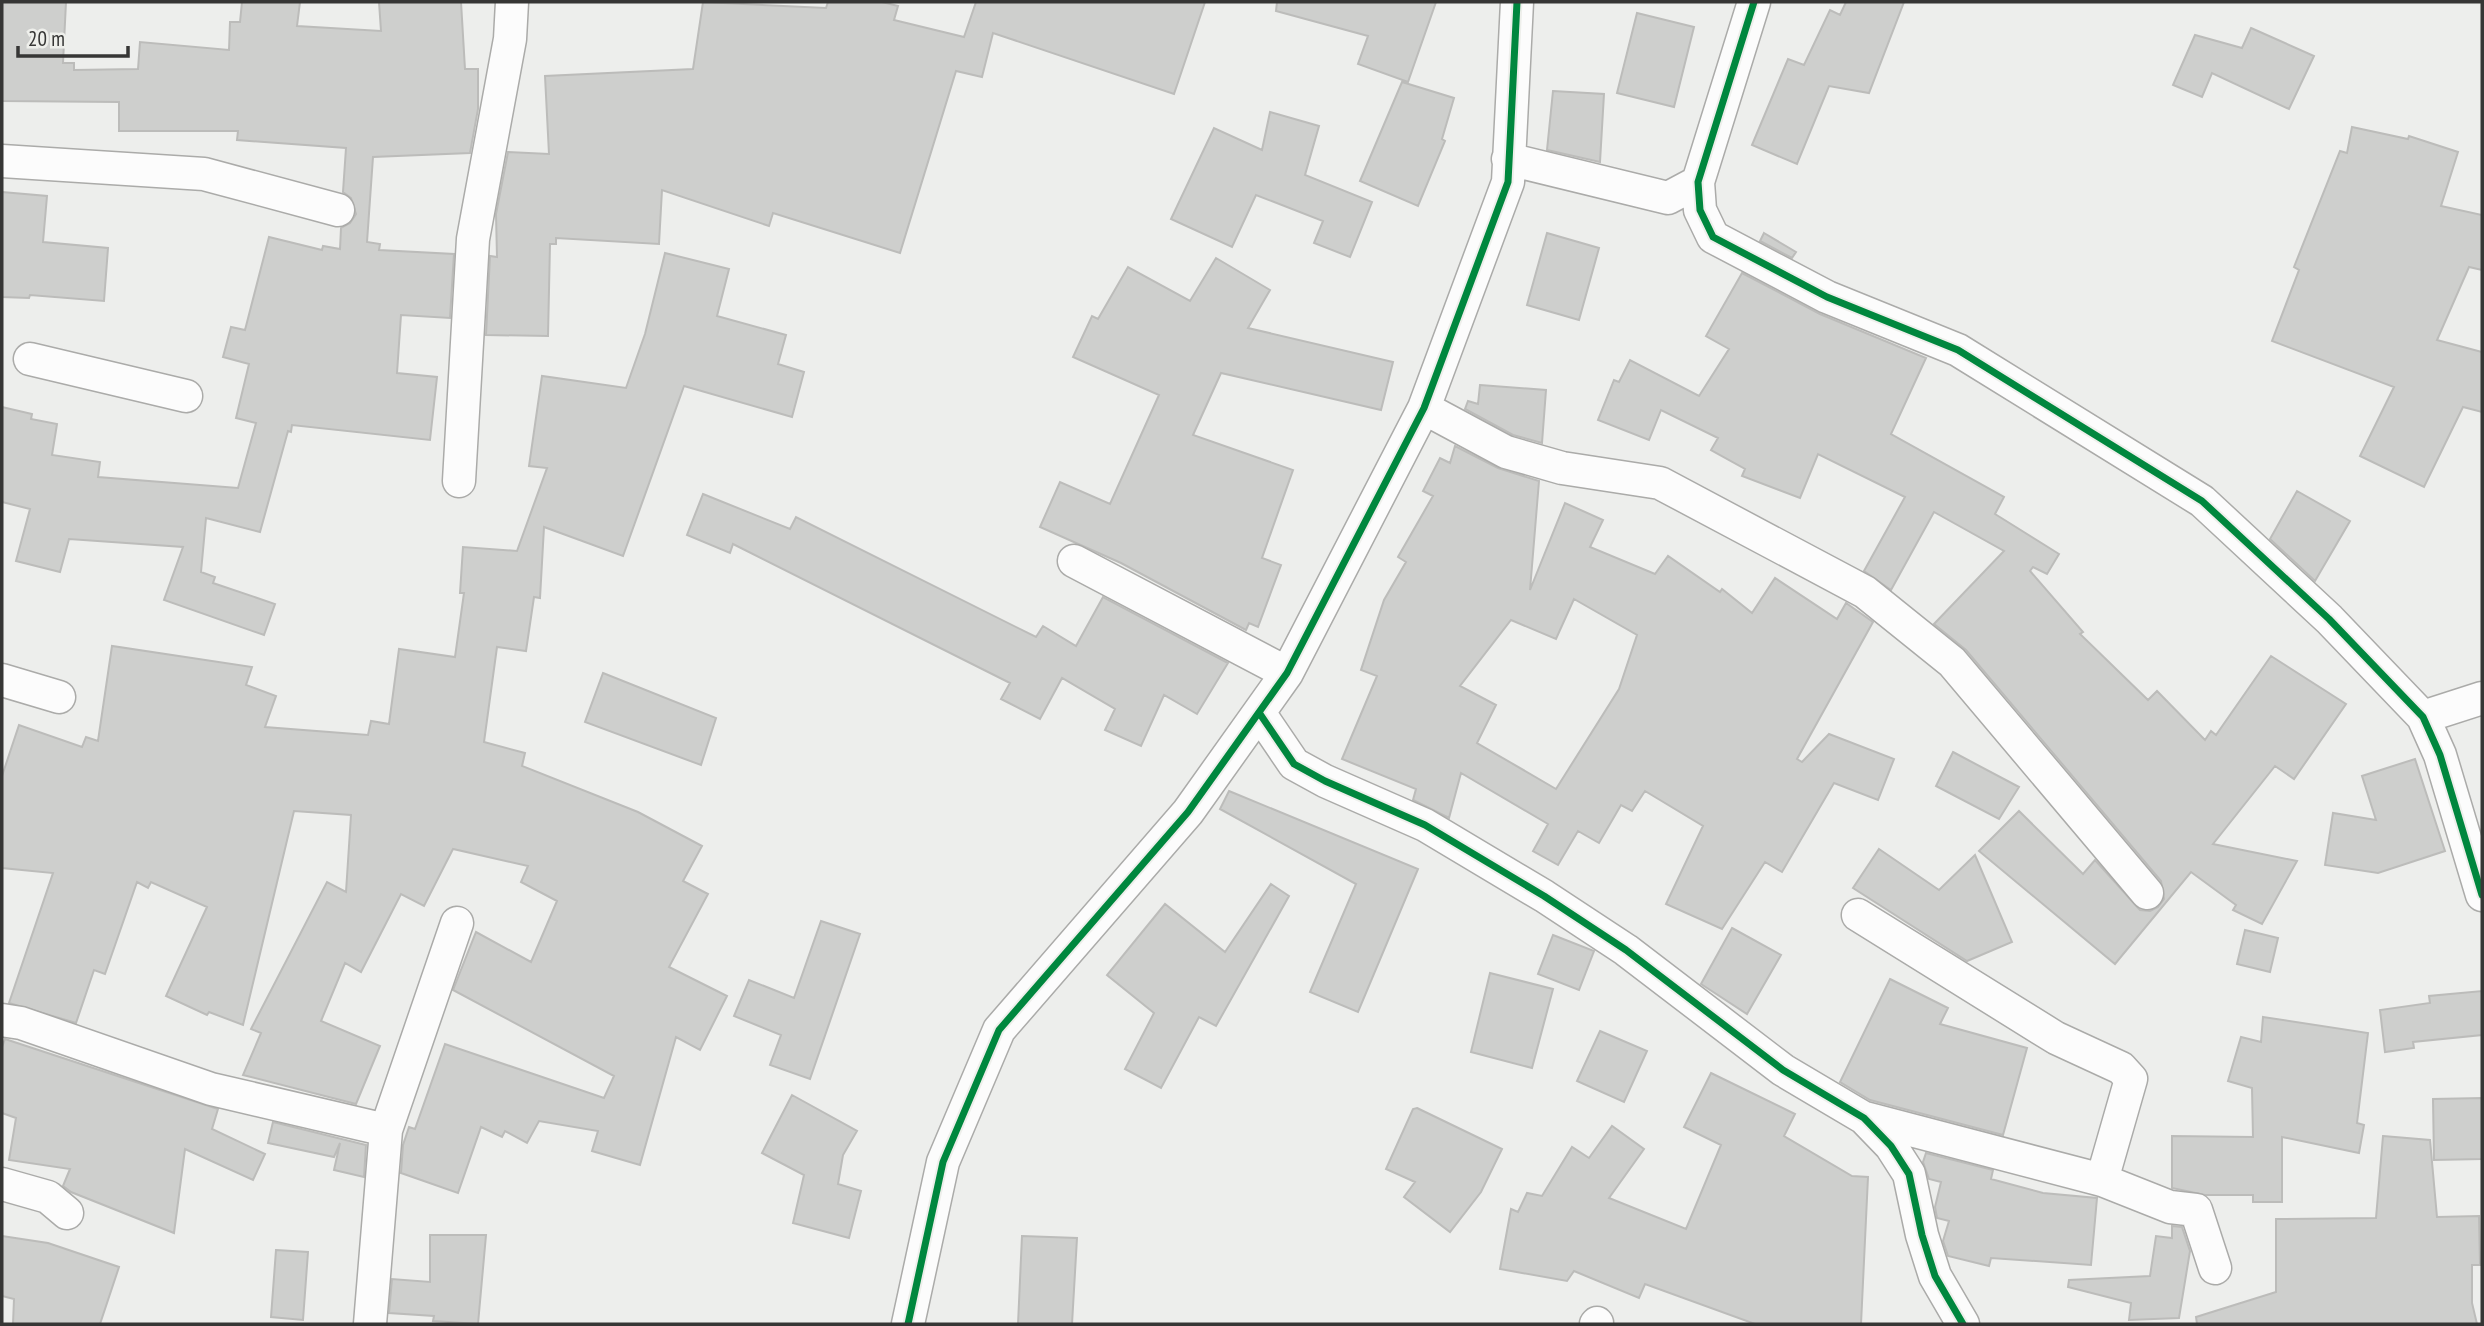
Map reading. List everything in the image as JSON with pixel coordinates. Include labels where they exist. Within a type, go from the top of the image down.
[{"type":"street","points":[[459,481],[473,239],[510,39],[512,2]]},
{"type":"street","points":[[908,1324],[943,1162],[999,1030],[1188,812],[1260,714],[1287,673],[1424,408],[1508,182],[1517,2]]},
{"type":"street","points":[[1754,2],[1698,182],[1700,210],[1713,237],[1828,297],[1958,350],[2202,501],[2329,619],[2423,717],[2440,755],[2481,888]]},
{"type":"street","points":[[1508,159],[1668,198],[1698,182]]},
{"type":"street","points":[[2,161],[204,174],[338,210]]},
{"type":"street","points":[[30,359],[186,396]]},
{"type":"street","points":[[1424,408],[1506,452],[1562,468],[1660,483],[1865,592],[1952,662],[2147,893]]},
{"type":"street","points":[[1074,561],[1287,673]]},
{"type":"street","points":[[2,680],[59,697]]},
{"type":"street","points":[[2423,717],[2482,698]]},
{"type":"street","points":[[1260,714],[1294,764],[1325,781],[1425,825],[1544,896],[1626,950],[1783,1070],[1864,1118],[1891,1146],[1909,1174],[1922,1235],[1935,1276],[1963,1324]]},
{"type":"street","points":[[1858,915],[2056,1038],[2121,1068],[2131,1079],[2102,1180]]},
{"type":"street","points":[[370,1324],[386,1130],[457,923]]},
{"type":"street","points":[[2,1020],[21,1023],[211,1089],[386,1130]]},
{"type":"street","points":[[1864,1118],[2102,1180],[2170,1206],[2196,1210],[2215,1268]]},
{"type":"street","points":[[2,1184],[48,1197],[67,1213]]},
{"type":"building","points":[[2,2],[66,2],[63,63],[74,63],[74,70],[138,69],[140,42],[229,50],[230,22],[240,22],[242,2],[300,2],[297,26],[381,31],[379,2],[461,2],[465,69],[478,69],[478,109],[470,153],[373,157],[367,242],[380,244],[379,250],[454,254],[450,318],[401,315],[397,373],[437,377],[430,440],[292,425],[291,432],[288,431],[260,532],[206,518],[201,572],[215,577],[213,583],[275,604],[264,635],[164,600],[183,547],[69,539],[60,572],[16,561],[30,509],[2,502],[2,407],[32,414],[31,419],[57,424],[52,455],[100,462],[98,477],[238,488],[256,423],[236,418],[249,364],[223,357],[231,327],[245,330],[269,237],[322,250],[323,246],[340,249],[341,228],[350,223],[356,214],[351,198],[343,192],[346,148],[237,140],[238,131],[119,131],[119,102],[2,101]]},
{"type":"building","points":[[703,2],[826,8],[828,2],[882,2],[898,6],[894,20],[964,37],[976,2],[1205,2],[1174,94],[993,33],[982,77],[956,71],[900,253],[773,213],[769,226],[662,190],[659,244],[556,238],[556,244],[550,244],[548,336],[486,335],[490,256],[497,257],[496,214],[508,152],[549,154],[545,76],[693,69]]},
{"type":"building","points":[[1277,2],[1436,2],[1408,82],[1358,64],[1368,36],[1276,11]]},
{"type":"building","points":[[1846,2],[1904,2],[1869,93],[1829,86],[1797,164],[1752,145],[1788,59],[1804,65],[1830,10],[1840,15]]},
{"type":"building","points":[[1637,13],[1694,27],[1674,107],[1617,93]]},
{"type":"building","points":[[2251,28],[2314,56],[2289,109],[2212,73],[2202,97],[2173,85],[2195,35],[2242,48]]},
{"type":"building","points":[[1402,82],[1454,98],[1442,139],[1445,141],[1418,206],[1360,181]]},
{"type":"building","points":[[1553,91],[1604,94],[1600,162],[1547,150]]},
{"type":"building","points":[[1270,112],[1319,126],[1305,175],[1372,202],[1350,257],[1314,243],[1323,221],[1256,195],[1232,247],[1171,219],[1214,128],[1262,150]]},
{"type":"building","points":[[2352,127],[2408,139],[2409,136],[2458,152],[2441,206],[2482,215],[2482,270],[2469,267],[2437,340],[2482,352],[2482,412],[2463,407],[2424,487],[2360,456],[2394,387],[2272,341],[2299,270],[2294,267],[2340,151],[2347,153]]},
{"type":"building","points":[[2,192],[47,196],[43,242],[108,248],[104,301],[30,295],[29,298],[2,297]]},
{"type":"building","points":[[1547,233],[1599,248],[1579,320],[1527,305]]},
{"type":"building","points":[[1764,233],[1796,252],[1792,258],[1760,241]]},
{"type":"building","points":[[665,253],[729,269],[717,316],[786,335],[778,364],[804,372],[792,417],[684,386],[623,556],[544,527],[540,598],[534,597],[526,651],[497,647],[484,742],[525,753],[522,766],[638,812],[702,846],[683,881],[708,894],[669,967],[727,996],[700,1050],[676,1037],[640,1165],[592,1151],[598,1131],[539,1121],[527,1143],[505,1131],[502,1137],[481,1127],[458,1193],[401,1173],[403,1145],[409,1127],[415,1129],[445,1044],[604,1098],[614,1076],[453,990],[476,932],[531,962],[557,901],[521,882],[528,866],[453,849],[424,906],[401,894],[361,972],[345,963],[321,1021],[380,1046],[356,1104],[243,1075],[261,1033],[251,1029],[327,882],[346,892],[351,815],[294,811],[243,1025],[209,1012],[207,1015],[166,996],[207,907],[151,882],[148,888],[137,882],[105,974],[94,970],[76,1023],[9,1003],[53,873],[2,868],[2,776],[19,725],[82,747],[86,737],[98,741],[112,646],[252,667],[246,685],[276,696],[265,727],[368,735],[371,721],[389,724],[399,649],[455,657],[464,593],[460,593],[463,547],[517,551],[547,468],[529,466],[542,376],[626,388],[645,334]]},
{"type":"building","points":[[1216,258],[1270,290],[1248,328],[1393,362],[1381,410],[1221,373],[1193,435],[1293,470],[1262,558],[1281,565],[1258,627],[1249,623],[1246,630],[1121,563],[1040,527],[1060,482],[1110,504],[1159,395],[1073,357],[1092,316],[1098,319],[1128,267],[1190,301]]},
{"type":"building","points":[[1742,273],[1820,314],[1926,358],[1891,434],[2004,497],[1995,514],[2059,554],[2047,574],[2033,567],[2030,571],[2083,632],[2080,634],[2148,700],[2157,691],[2205,740],[2211,731],[2216,735],[2271,656],[2346,704],[2294,779],[2275,766],[2213,844],[2297,861],[2262,924],[2233,910],[2236,905],[2191,872],[2115,964],[1979,851],[2019,811],[2083,874],[2095,860],[2140,910],[2150,911],[2158,907],[2164,899],[2161,881],[1966,650],[1934,624],[2004,551],[1934,512],[1891,590],[1864,571],[1905,497],[1818,454],[1800,498],[1742,476],[1745,469],[1711,450],[1718,438],[1661,410],[1649,440],[1598,420],[1614,380],[1619,382],[1630,360],[1699,396],[1729,349],[1706,336]]},
{"type":"building","points":[[1480,385],[1546,390],[1542,443],[1513,435],[1465,409],[1468,401],[1478,404]]},
{"type":"building","points":[[1455,446],[1498,468],[1539,481],[1530,590],[1565,503],[1603,520],[1590,547],[1655,574],[1668,556],[1720,592],[1722,589],[1752,613],[1775,578],[1837,619],[1846,603],[1873,622],[1797,759],[1802,762],[1829,734],[1894,759],[1878,800],[1834,783],[1782,872],[1765,862],[1722,929],[1666,904],[1703,826],[1645,791],[1632,811],[1621,805],[1599,843],[1578,831],[1558,865],[1533,851],[1548,824],[1461,773],[1449,818],[1413,800],[1416,789],[1342,759],[1377,676],[1361,670],[1384,600],[1406,562],[1398,557],[1433,496],[1423,491],[1440,458],[1450,463]],"holes":[[[1574,599],[1637,635],[1619,689],[1556,789],[1477,743],[1496,705],[1460,686],[1511,620],[1556,639]]]},
{"type":"building","points":[[2297,491],[2350,521],[2315,581],[2270,539]]},
{"type":"building","points":[[703,494],[790,529],[796,517],[1036,637],[1043,626],[1076,646],[1103,597],[1228,663],[1197,714],[1164,695],[1141,746],[1105,730],[1115,709],[1062,678],[1040,719],[1001,699],[1010,683],[733,544],[730,553],[687,535]]},
{"type":"building","points":[[603,673],[716,718],[701,765],[585,722]]},
{"type":"building","points":[[1953,752],[2019,787],[1999,819],[1936,786]]},
{"type":"building","points":[[2415,759],[2445,851],[2378,873],[2325,865],[2333,813],[2376,820],[2362,776]]},
{"type":"building","points":[[1229,791],[1418,869],[1358,1012],[1310,992],[1356,884],[1220,809]]},
{"type":"building","points":[[1879,849],[1939,890],[1975,855],[2012,942],[1967,961],[1853,888]]},
{"type":"building","points":[[1271,884],[1289,896],[1216,1026],[1199,1017],[1161,1088],[1125,1069],[1154,1013],[1107,975],[1165,904],[1225,952]]},
{"type":"building","points":[[821,921],[860,934],[810,1079],[770,1065],[781,1035],[734,1016],[749,980],[794,998]]},
{"type":"building","points":[[1732,928],[1781,955],[1747,1014],[1701,984]]},
{"type":"building","points":[[2245,930],[2278,938],[2270,972],[2237,964]]},
{"type":"building","points":[[1553,935],[1594,951],[1579,990],[1538,974]]},
{"type":"building","points":[[1490,973],[1553,989],[1532,1068],[1471,1052]]},
{"type":"building","points":[[1890,979],[1948,1008],[1940,1024],[2027,1048],[2003,1135],[1870,1100],[1840,1082]]},
{"type":"building","points":[[2482,991],[2482,1035],[2413,1042],[2414,1048],[2385,1052],[2380,1010],[2430,1003],[2429,996]]},
{"type":"building","points":[[2263,1017],[2368,1033],[2357,1123],[2364,1125],[2359,1153],[2282,1137],[2282,1202],[2253,1202],[2253,1195],[2205,1195],[2172,1188],[2172,1136],[2253,1137],[2252,1088],[2228,1081],[2241,1037],[2261,1042]]},
{"type":"building","points":[[1600,1031],[1647,1051],[1624,1102],[1577,1081]]},
{"type":"building","points":[[5,1039],[218,1109],[212,1129],[265,1154],[253,1180],[185,1149],[174,1233],[71,1192],[63,1186],[70,1169],[9,1160],[16,1118],[2,1113],[2,1047]]},
{"type":"building","points":[[1711,1073],[1795,1114],[1784,1136],[1852,1176],[1868,1177],[1861,1324],[1755,1324],[1645,1284],[1639,1298],[1574,1271],[1567,1281],[1500,1269],[1511,1209],[1518,1212],[1527,1193],[1542,1196],[1572,1147],[1589,1158],[1612,1126],[1644,1149],[1609,1198],[1686,1229],[1721,1145],[1684,1127]]},
{"type":"building","points":[[792,1095],[857,1131],[843,1155],[838,1184],[861,1191],[849,1238],[793,1223],[804,1175],[762,1153]]},
{"type":"building","points":[[2482,1098],[2482,1159],[2434,1160],[2433,1099]]},
{"type":"building","points":[[1417,1108],[1502,1149],[1481,1192],[1450,1232],[1404,1197],[1415,1182],[1386,1169],[1413,1109]]},
{"type":"building","points":[[273,1122],[366,1145],[364,1177],[334,1170],[340,1143],[334,1157],[268,1143]]},
{"type":"building","points":[[2383,1136],[2430,1140],[2437,1217],[2479,1216],[2480,1265],[2472,1265],[2472,1303],[2477,1324],[2197,1324],[2196,1317],[2276,1292],[2276,1219],[2376,1218]]},
{"type":"building","points":[[1926,1153],[1993,1170],[1991,1179],[2043,1193],[2097,1198],[2091,1265],[1991,1258],[1989,1266],[1948,1256],[1943,1241],[1949,1221],[1937,1218],[1935,1207],[1941,1182],[1929,1179],[1923,1162]]},
{"type":"building","points":[[2172,1226],[2182,1227],[2190,1251],[2179,1318],[2129,1320],[2131,1303],[2068,1287],[2069,1280],[2150,1276],[2156,1236],[2172,1238]]},
{"type":"building","points":[[430,1235],[486,1235],[478,1324],[433,1321],[434,1316],[389,1313],[392,1279],[430,1282]]},
{"type":"building","points":[[2,1236],[48,1243],[119,1267],[100,1324],[13,1324],[14,1299],[2,1296]]},
{"type":"building","points":[[1022,1236],[1077,1238],[1072,1324],[1018,1324]]},
{"type":"building","points":[[276,1250],[308,1252],[303,1320],[271,1317]]},
{"type":"cycle path","points":[[908,1324],[943,1162],[999,1030],[1188,812],[1287,673],[1424,408],[1508,182],[1517,2]]},
{"type":"cycle path","points":[[1754,2],[1698,182],[1700,210],[1713,237],[1827,297],[1958,350],[2202,501],[2329,619],[2423,717],[2440,755],[2482,895]]},
{"type":"cycle path","points":[[1260,714],[1294,764],[1325,781],[1425,825],[1544,896],[1626,950],[1783,1070],[1864,1118],[1891,1146],[1909,1174],[1922,1235],[1935,1276],[1963,1324]]}]
